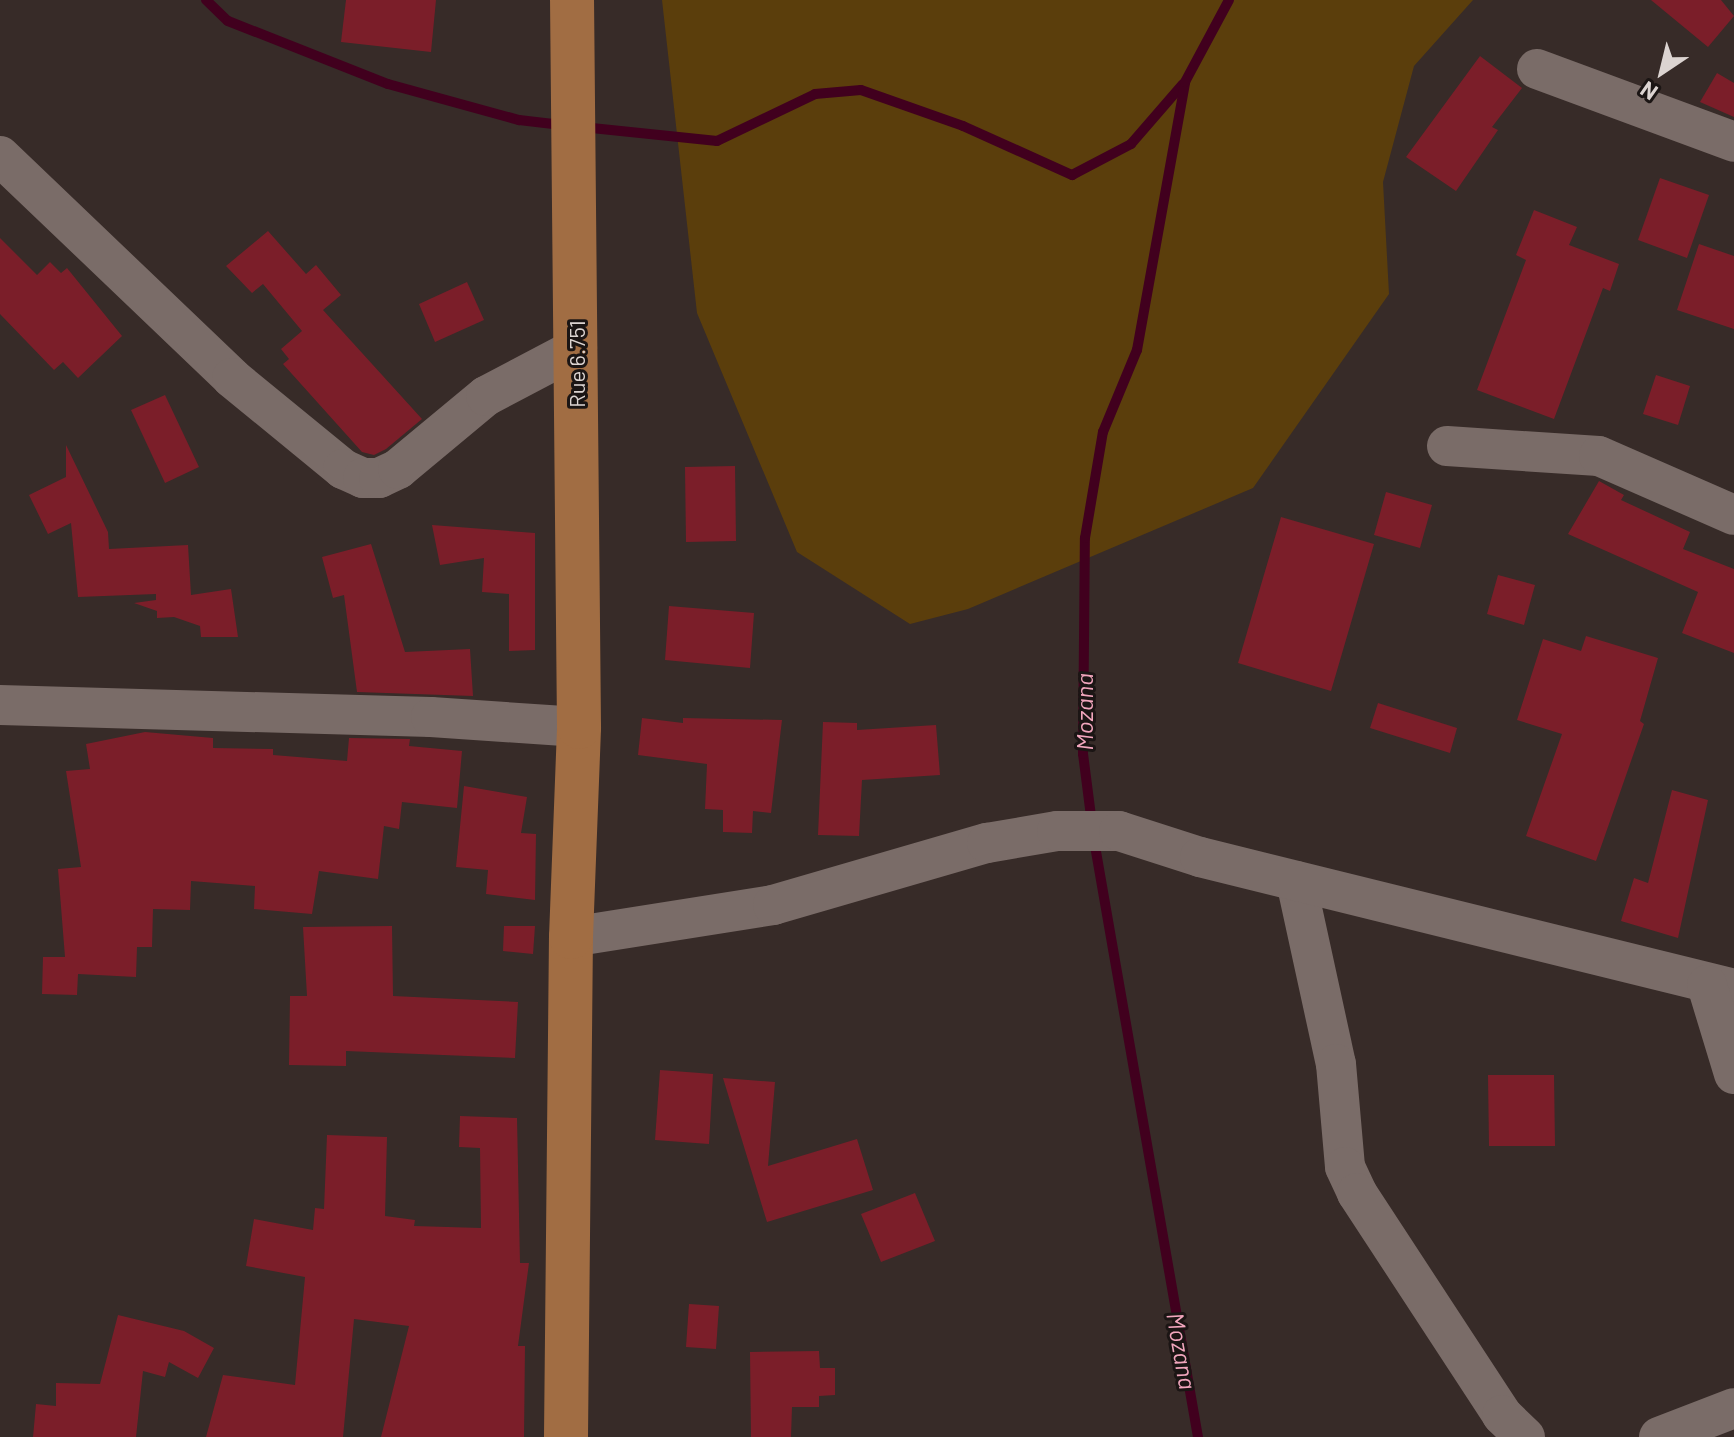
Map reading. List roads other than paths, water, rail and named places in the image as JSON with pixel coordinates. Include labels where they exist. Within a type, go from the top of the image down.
[{"type":"main road","name":"Rue 6.751","points":[[566,1437],[571,937],[579,727],[572,0]]},
{"type":"street","points":[[1537,69],[1734,142]]},
{"type":"street","points":[[0,156],[232,378],[343,469],[363,478],[379,478],[398,469],[486,396],[577,348]]},
{"type":"street","points":[[1447,446],[1599,456],[1734,515]]},
{"type":"street","points":[[0,705],[431,717],[579,727]]},
{"type":"street","points":[[571,937],[773,905],[987,843],[1057,831],[1119,831],[1296,881],[1721,987],[1734,1074]]},
{"type":"street","points":[[1296,881],[1336,1064],[1345,1167],[1357,1193],[1502,1415],[1525,1437]]},
{"type":"street","points":[[1659,1437],[1734,1408]]},
{"type":"waterway","points":[[206,0],[228,21],[388,84],[519,120],[562,125]]},
{"type":"waterway","name":"Mozana","points":[[1092,824],[1083,754],[1085,538],[1103,432],[1137,350],[1185,82],[1229,0]]},
{"type":"waterway","points":[[582,127],[717,141],[815,94],[861,90],[963,126],[1072,175],[1131,144],[1183,84]]},
{"type":"waterway","name":"Mozana","points":[[1094,840],[1198,1437]]}]
